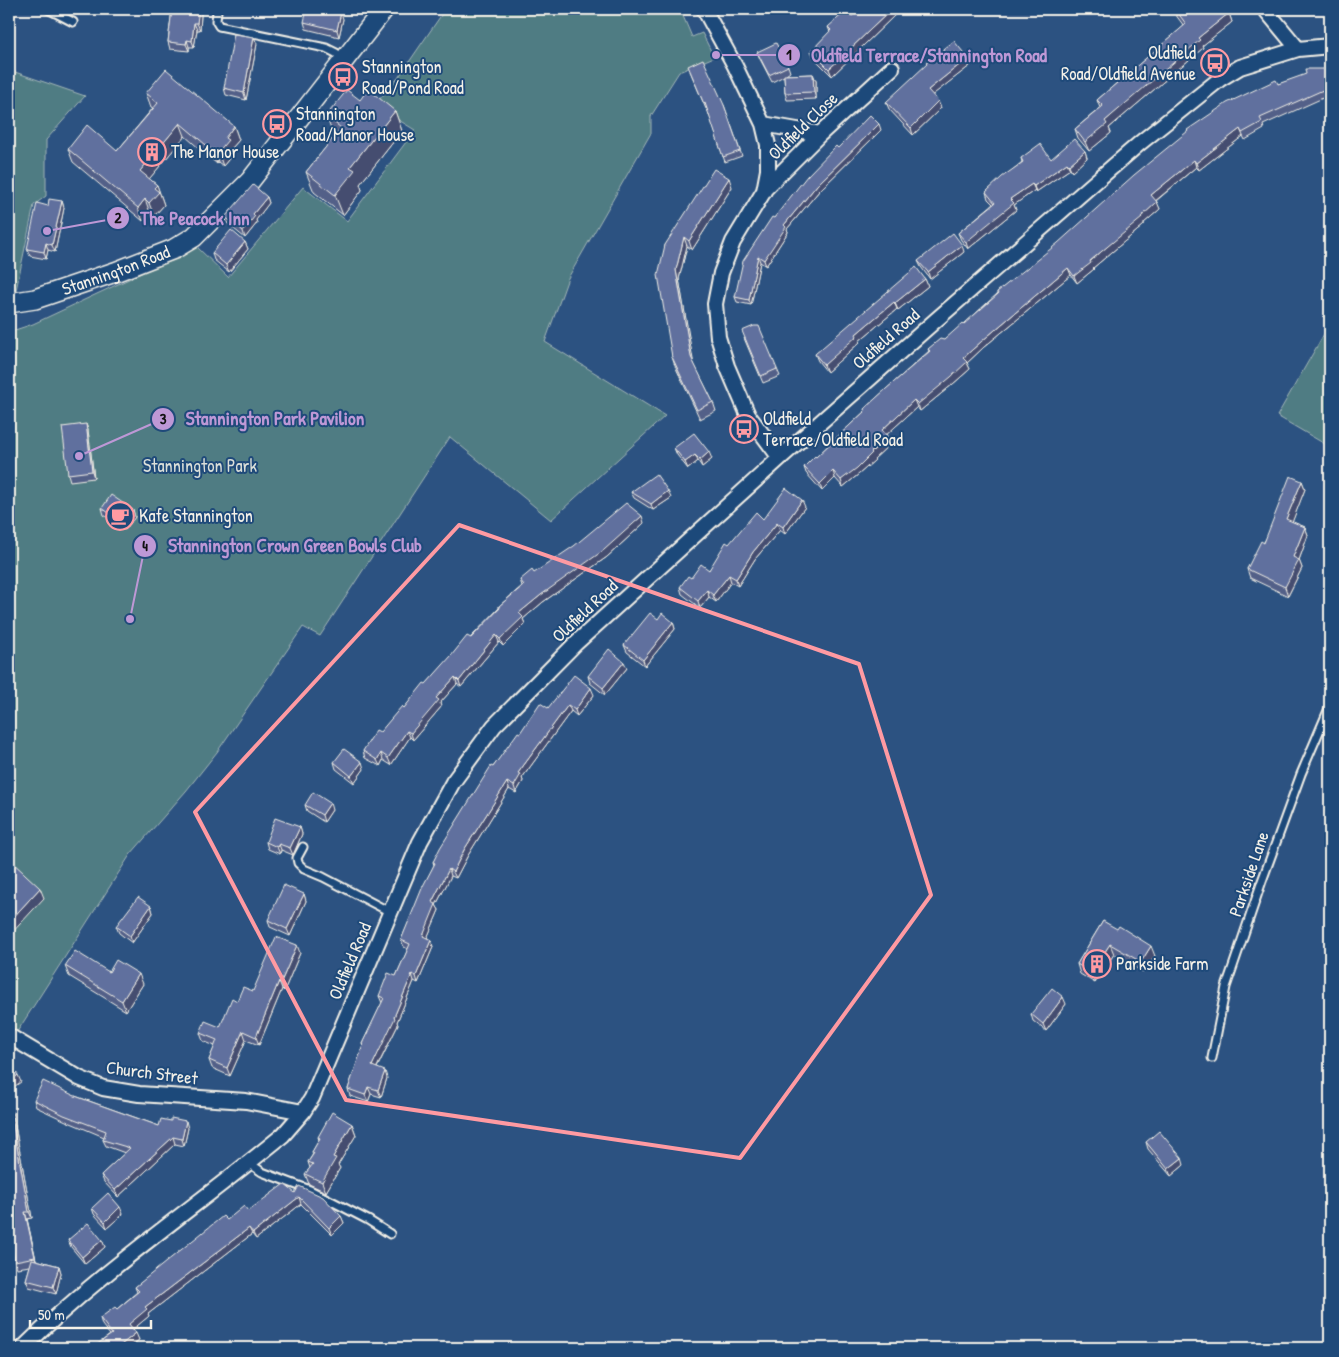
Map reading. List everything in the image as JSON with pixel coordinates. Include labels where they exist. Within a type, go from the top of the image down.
[{"type":"main road","name":"Stannington Road","points":[[9,303],[35,299],[115,272],[166,252],[194,237],[250,182],[384,9]]},
{"type":"street","points":[[704,9],[735,66],[763,124],[768,144],[768,170],[764,191],[733,242],[721,273],[715,304],[718,337],[737,392],[752,424],[780,458]]},
{"type":"street","points":[[1265,9],[1298,49]]},
{"type":"street","name":"Oldfield Road","points":[[23,1348],[54,1318],[88,1290],[283,1135],[303,1112],[312,1098],[425,833],[453,782],[494,726],[576,643],[780,458],[1038,231],[1140,143],[1220,79],[1240,67],[1298,49],[1330,46]]},
{"type":"street","name":"Oldfield Close","points":[[764,191],[820,134],[892,68]]},
{"type":"street","points":[[763,124],[820,134]]},
{"type":"street","name":"Church Street","points":[[9,1036],[79,1078],[103,1088],[138,1094],[246,1101],[303,1112]]},
{"type":"lane","points":[[48,9],[73,22]]},
{"type":"lane","points":[[217,11],[216,21],[219,26],[326,48],[344,60]]},
{"type":"lane","name":"Parkside Lane","points":[[1212,1058],[1226,987],[1232,969],[1301,774],[1330,706]]},
{"type":"lane","points":[[303,847],[297,858],[298,863],[304,869],[390,912]]},
{"type":"lane","points":[[249,1163],[262,1172],[326,1198],[390,1234]]},
{"type":"highlighted area","points":[[459,525],[859,664],[931,895],[740,1158],[346,1100],[195,812]]},
{"type":"green space","name":"Stannington Park","points":[[448,9],[680,9],[692,37],[702,33],[714,57],[679,72],[651,116],[651,133],[568,278],[545,342],[665,416],[551,520],[450,437],[320,636],[303,627],[217,752],[130,855],[17,1032],[9,1027],[9,332],[33,324],[197,247],[228,277],[303,187],[347,221],[415,130],[392,116],[378,101],[398,78],[442,14]]},
{"type":"green space","points":[[9,70],[85,96],[46,140],[46,196],[34,205],[15,295],[9,294]]},
{"type":"green space","points":[[1328,327],[1330,328],[1330,447],[1277,416]]},
{"type":"building","points":[[172,9],[199,9],[197,23],[194,23],[192,41],[187,40],[186,44],[168,42]]},
{"type":"building","points":[[307,9],[328,9],[341,12],[337,30],[304,22]]},
{"type":"building","points":[[860,9],[892,9],[829,69],[811,51],[831,30],[828,27],[847,10],[852,16]]},
{"type":"building","points":[[1175,9],[1225,9],[1229,13],[1198,38],[1200,40],[1105,121],[1107,124],[1085,142],[1075,129],[1103,106],[1097,100],[1186,24]]},
{"type":"building","points":[[234,34],[254,37],[244,93],[224,88]]},
{"type":"building","points":[[954,41],[968,58],[928,90],[938,101],[911,128],[886,102],[926,63]]},
{"type":"building","points":[[776,43],[788,66],[769,75],[757,52]]},
{"type":"building","points":[[703,59],[724,105],[740,151],[723,157],[705,103],[688,66]]},
{"type":"building","name":"The Manor House","points":[[166,69],[234,126],[225,138],[228,140],[218,152],[214,149],[212,150],[180,123],[140,171],[157,185],[154,188],[159,192],[149,203],[145,199],[138,208],[68,149],[87,125],[117,151],[158,103],[146,93]]},
{"type":"building","points":[[1305,69],[1330,69],[1330,93],[1323,93],[1323,90],[1260,118],[1262,122],[1242,133],[1240,129],[1196,163],[1194,160],[1151,195],[1157,202],[1142,218],[1090,261],[1091,263],[1074,276],[1068,268],[963,358],[967,362],[951,377],[918,404],[914,400],[882,430],[888,437],[857,468],[841,480],[833,471],[820,484],[804,467],[865,411],[864,409],[930,351],[928,349],[940,339],[944,340],[964,324],[998,294],[997,292],[1058,243],[1187,130],[1227,103],[1276,80],[1278,84],[1306,74]]},
{"type":"building","points":[[813,74],[814,92],[785,93],[784,75]]},
{"type":"building","points":[[368,89],[395,111],[350,167],[355,170],[335,195],[306,172],[341,128],[326,116],[347,90],[360,100]]},
{"type":"building","points":[[870,115],[879,124],[817,185],[784,225],[786,227],[764,260],[758,256],[749,300],[735,297],[743,261],[772,217],[774,218],[807,176]]},
{"type":"building","points":[[1074,139],[1085,151],[1069,165],[1067,163],[1034,186],[1032,184],[1010,199],[1014,203],[966,242],[958,233],[995,203],[986,192],[1002,177],[1023,162],[1021,158],[1040,144],[1051,159]]},
{"type":"building","points":[[714,169],[729,178],[689,241],[684,237],[676,270],[691,357],[713,402],[697,410],[672,357],[658,275],[665,245]]},
{"type":"building","points":[[253,185],[267,197],[253,214],[255,216],[243,231],[225,217]]},
{"type":"building","points":[[49,199],[62,201],[52,245],[46,243],[44,252],[27,249],[37,203],[48,206]]},
{"type":"building","points":[[231,230],[245,242],[226,265],[212,253]]},
{"type":"building","points":[[953,233],[962,245],[928,272],[918,261]]},
{"type":"building","points":[[916,267],[925,279],[856,334],[857,336],[824,365],[815,354]]},
{"type":"building","points":[[759,326],[777,369],[761,376],[742,331]]},
{"type":"building","points":[[86,424],[92,471],[68,474],[62,427]]},
{"type":"building","points":[[694,433],[709,452],[700,460],[695,455],[685,462],[674,448]]},
{"type":"building","points":[[656,474],[668,491],[651,504],[631,492]]},
{"type":"building","points":[[1290,476],[1302,481],[1286,519],[1305,527],[1293,557],[1299,560],[1285,587],[1247,569],[1261,541],[1264,543]]},
{"type":"building","points":[[786,488],[802,500],[783,527],[777,523],[753,552],[736,579],[729,575],[713,595],[707,590],[698,601],[680,587],[688,576],[691,578],[701,564],[709,570],[726,542],[729,544],[756,512],[763,519]]},
{"type":"building","points":[[111,495],[133,510],[123,523],[102,508]]},
{"type":"building","points":[[626,503],[642,516],[604,550],[519,613],[523,617],[500,639],[496,635],[459,681],[455,677],[436,698],[439,700],[411,733],[407,731],[388,758],[381,753],[377,760],[363,751],[376,730],[380,732],[402,706],[404,708],[467,636],[471,638],[500,608],[499,606],[524,585],[520,580],[532,570],[534,573],[574,546]]},
{"type":"building","points":[[650,613],[658,619],[662,613],[673,622],[643,660],[624,645]]},
{"type":"building","points":[[609,649],[624,662],[603,688],[588,676]]},
{"type":"building","points":[[574,675],[591,688],[575,710],[568,705],[518,773],[521,774],[514,786],[507,782],[464,850],[453,872],[449,869],[432,902],[436,904],[423,936],[431,940],[416,976],[412,974],[395,1018],[372,1066],[385,1071],[378,1090],[368,1087],[365,1095],[348,1089],[362,1044],[384,998],[379,996],[388,973],[396,976],[410,944],[401,940],[440,848],[491,766],[493,767],[518,732],[520,733],[540,703],[548,708]]},
{"type":"building","points":[[344,749],[362,762],[351,776],[334,762]]},
{"type":"building","points":[[313,792],[330,803],[322,815],[305,805]]},
{"type":"building","points":[[275,818],[300,827],[290,848],[279,844],[277,847],[266,842]]},
{"type":"building","points":[[9,861],[40,888],[9,922]]},
{"type":"building","points":[[284,885],[304,894],[287,929],[268,920]]},
{"type":"building","points":[[138,897],[151,906],[130,936],[116,926]]},
{"type":"building","points":[[1103,921],[1117,929],[1119,926],[1151,946],[1141,962],[1110,944],[1091,973],[1077,964]]},
{"type":"building","points":[[276,937],[297,945],[281,982],[279,981],[256,1037],[243,1031],[227,1068],[209,1060],[217,1040],[200,1033],[205,1021],[220,1027],[232,998],[237,1001],[243,987],[253,991]]},
{"type":"building","points":[[75,951],[109,972],[116,960],[139,974],[122,1001],[65,966]]},
{"type":"building","points":[[1052,988],[1063,997],[1043,1024],[1031,1014]]},
{"type":"building","points":[[11,1065],[18,1075],[9,1082],[9,1067]]},
{"type":"building","points":[[43,1081],[75,1096],[159,1126],[161,1119],[171,1121],[171,1118],[186,1121],[182,1139],[173,1137],[115,1190],[101,1175],[130,1148],[103,1140],[106,1131],[64,1115],[34,1100]]},
{"type":"building","points":[[9,1109],[29,1212],[25,1212],[35,1257],[15,1261],[9,1234]]},
{"type":"building","points":[[332,1112],[352,1124],[333,1157],[336,1158],[322,1182],[305,1174],[313,1164],[308,1162],[320,1138],[318,1137]]},
{"type":"building","points":[[1159,1131],[1182,1158],[1168,1169],[1146,1142]]},
{"type":"building","points":[[284,1184],[295,1193],[299,1186],[323,1197],[341,1216],[329,1228],[299,1197],[253,1233],[249,1228],[145,1307],[147,1309],[129,1324],[136,1333],[117,1348],[92,1348],[112,1334],[100,1318],[115,1307],[117,1309],[139,1291],[135,1287],[223,1216],[227,1220],[244,1206],[248,1211]]},
{"type":"building","points":[[108,1193],[120,1207],[105,1222],[92,1208]]},
{"type":"building","points":[[88,1223],[102,1240],[82,1257],[68,1240]]},
{"type":"building","points":[[32,1259],[59,1266],[53,1287],[26,1280]]},
{"type":"place","name":"Oldfield Terrace/Stannington Road","points":[[716,55]]},
{"type":"place","name":"Oldfield Road/Oldfield Avenue","points":[[1215,63]]},
{"type":"place","name":"Stannington Road/Pond Road","points":[[343,77]]},
{"type":"place","name":"Stannington Road/Manor House","points":[[277,124]]},
{"type":"place","name":"The Manor House","points":[[152,152]]},
{"type":"place","name":"The Peacock Inn","points":[[47,231]]},
{"type":"place","name":"Oldfield Terrace/Oldfield Road","points":[[744,429]]},
{"type":"place","name":"Stannington Park Pavilion","points":[[79,456]]},
{"type":"place","name":"Kafe Stannington","points":[[120,516]]},
{"type":"place","name":"Stannington Crown Green Bowls Club","points":[[130,619]]},
{"type":"place","name":"Parkside Farm","points":[[1097,964]]}]
